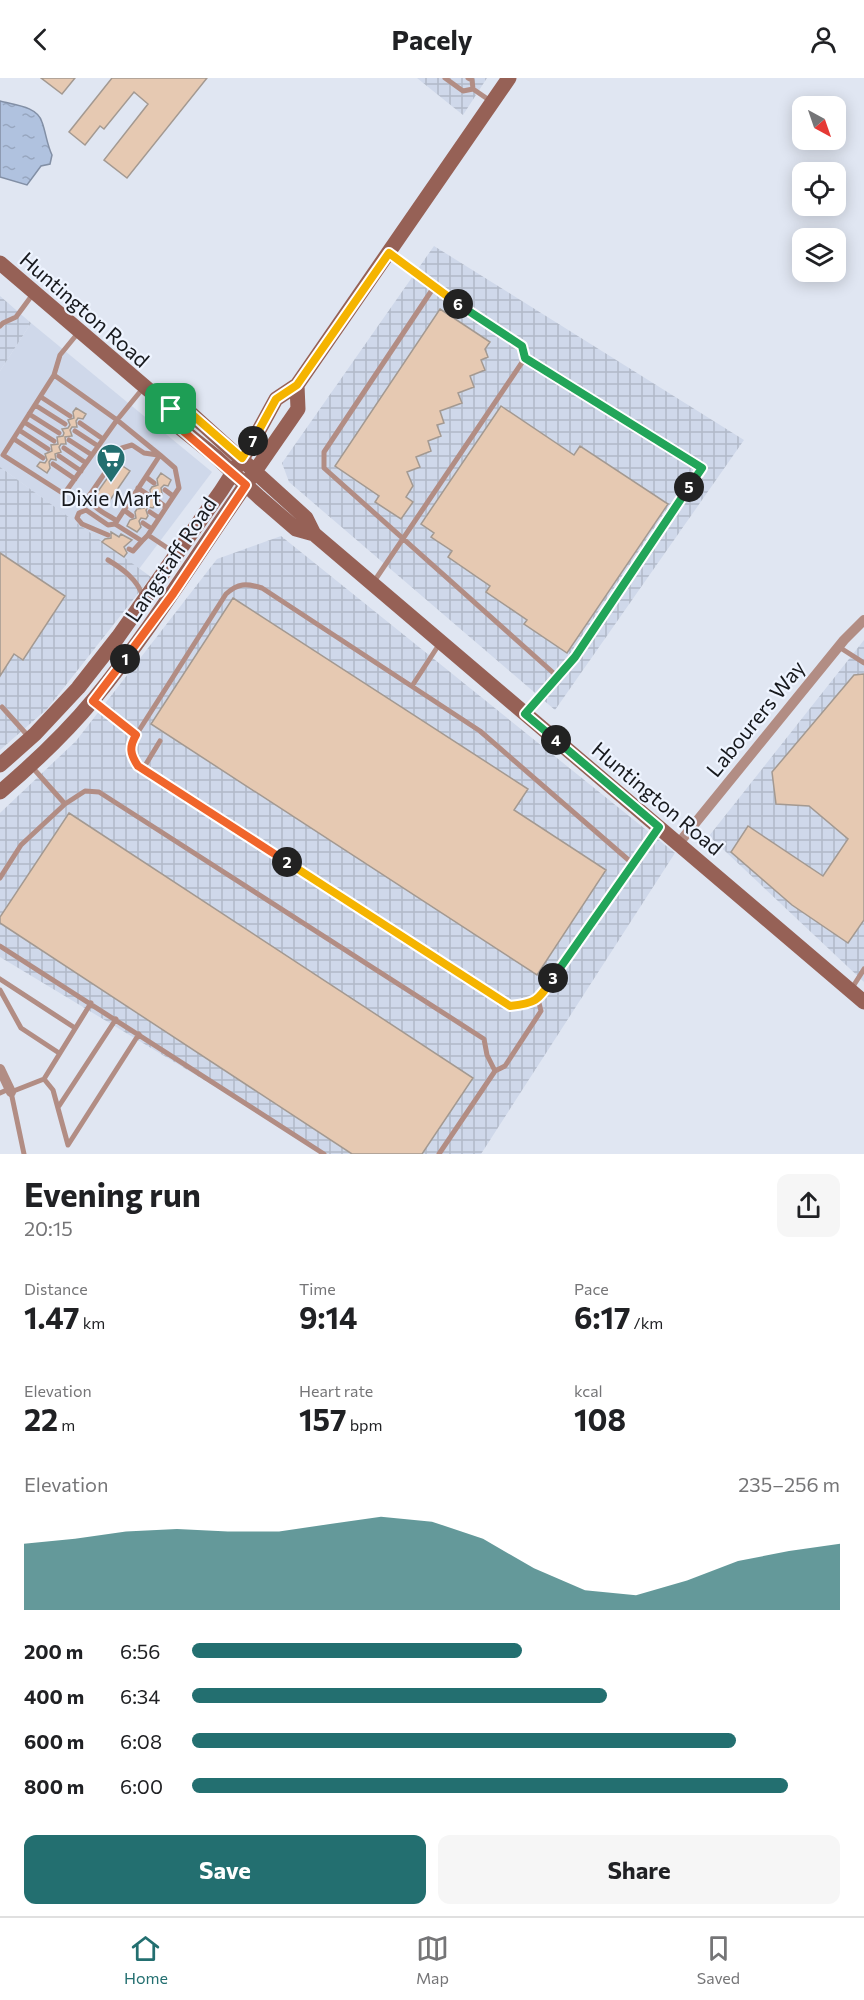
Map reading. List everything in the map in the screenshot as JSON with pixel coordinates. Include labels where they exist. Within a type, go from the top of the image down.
[{"type":"main road","name":"Langstaff Road","points":[[0,765],[30,738],[78,688],[118,637],[233,472],[276,399],[297,385],[509,78]]},
{"type":"main road","name":"Huntington Road","points":[[0,263],[171,409],[187,410],[306,518],[314,534],[864,1002]]},
{"type":"main road","name":"Langstaff Road","points":[[0,792],[31,766],[93,701],[173,594],[298,409],[297,385]]},
{"type":"main road","name":"Huntington Road","points":[[171,409],[175,424],[296,529],[314,534]]},
{"type":"street","name":"Labourers Way","points":[[678,843],[839,646],[864,620]]},
{"type":"street","points":[[0,1069],[6,1091]]},
{"type":"lane","points":[[444,78],[463,91],[474,90],[493,103]]},
{"type":"lane","points":[[468,78],[472,80],[474,90]]},
{"type":"lane","points":[[389,253],[434,287],[522,346],[525,358],[702,468],[575,657],[525,714]]},
{"type":"lane","points":[[434,287],[324,452],[324,468],[558,677]]},
{"type":"lane","points":[[0,326],[3,322],[16,317],[34,292]]},
{"type":"lane","points":[[80,332],[60,355],[54,375],[3,455],[64,494],[117,420],[144,387]]},
{"type":"lane","points":[[372,584],[525,358]]},
{"type":"lane","points":[[54,375],[117,420],[175,468],[179,488],[148,535],[133,551],[129,549]]},
{"type":"lane","points":[[40,397],[70,416]]},
{"type":"lane","points":[[35,405],[65,424]]},
{"type":"lane","points":[[29,414],[59,433]]},
{"type":"lane","points":[[24,422],[54,441]]},
{"type":"lane","points":[[80,423],[103,439]]},
{"type":"lane","points":[[19,430],[48,449]]},
{"type":"lane","points":[[75,431],[98,446]]},
{"type":"lane","points":[[14,439],[43,458]]},
{"type":"lane","points":[[69,440],[92,455]]},
{"type":"lane","points":[[142,541],[95,507],[89,496],[122,448],[132,445],[144,453],[160,455]]},
{"type":"lane","points":[[64,448],[86,463]]},
{"type":"lane","points":[[108,535],[81,524],[77,518],[79,513],[86,510],[108,525],[116,523],[160,455]]},
{"type":"lane","points":[[58,456],[81,471]]},
{"type":"lane","points":[[53,465],[75,479]]},
{"type":"lane","points":[[146,477],[154,483]]},
{"type":"lane","points":[[138,488],[147,494]]},
{"type":"lane","points":[[165,490],[173,496]]},
{"type":"lane","points":[[131,500],[140,505]]},
{"type":"lane","points":[[158,501],[166,507]]},
{"type":"lane","points":[[124,510],[132,516]]},
{"type":"lane","points":[[150,513],[159,518]]},
{"type":"lane","points":[[143,523],[152,529]]},
{"type":"lane","points":[[148,535],[177,554]]},
{"type":"lane","points":[[108,561],[131,577],[139,587],[144,601]]},
{"type":"lane","points":[[632,863],[480,731],[262,588],[247,583],[235,586],[226,594],[131,743],[131,756],[138,766],[510,1006],[527,1004],[538,999],[659,827]]},
{"type":"lane","points":[[412,687],[441,642]]},
{"type":"lane","points":[[839,646],[864,663]]},
{"type":"lane","points":[[93,701],[136,735]]},
{"type":"lane","points":[[2,707],[30,738]]},
{"type":"lane","points":[[143,769],[160,741]]},
{"type":"lane","points":[[31,766],[65,804]]},
{"type":"lane","points":[[0,878],[21,845],[65,804],[85,791],[99,792],[484,1039],[487,1055],[495,1071]]},
{"type":"lane","points":[[0,946],[324,1154]]},
{"type":"lane","points":[[851,990],[864,969]]},
{"type":"lane","points":[[0,980],[75,1028]]},
{"type":"lane","points":[[0,990],[21,1028],[59,1053]]},
{"type":"lane","points":[[439,1154],[495,1071],[505,1066],[541,1011],[538,999]]},
{"type":"lane","points":[[24,1154],[6,1091],[44,1079],[91,1004]]},
{"type":"lane","points":[[59,1106],[116,1019]]},
{"type":"lane","points":[[44,1079],[53,1090],[59,1106],[68,1145],[139,1034]]},
{"type":"shaded area","points":[[417,78],[487,78],[463,115]]},
{"type":"shaded area","points":[[434,246],[744,440],[555,710],[289,482],[282,463]]},
{"type":"shaded area","points":[[0,296],[31,323],[0,371]]},
{"type":"shaded area","points":[[31,323],[212,472],[139,569],[0,467],[0,371]]},
{"type":"shaded area","points":[[0,467],[151,577],[47,709],[0,750]]},
{"type":"shaded area","points":[[281,536],[675,853],[481,1154],[327,1154],[0,957],[0,813],[76,741],[217,559]]},
{"type":"shaded area","points":[[864,640],[864,982],[709,836]]},
{"type":"water","points":[[0,101],[30,109],[39,117],[43,126],[52,155],[50,164],[41,166],[27,185],[0,177]]},
{"type":"building","points":[[41,78],[75,78],[62,94]]},
{"type":"building","points":[[112,78],[207,78],[127,178],[104,160],[148,104],[134,92],[104,129],[100,126],[85,145],[69,132]]},
{"type":"building","points":[[440,309],[490,342],[485,349],[488,357],[481,360],[485,370],[470,376],[474,387],[458,393],[462,403],[440,411],[444,423],[437,425],[441,436],[428,441],[431,451],[416,457],[420,467],[407,472],[413,486],[406,497],[413,502],[401,519],[375,502],[379,496],[335,466]]},
{"type":"building","points":[[501,406],[574,455],[580,446],[668,504],[567,653],[524,624],[527,620],[486,592],[490,586],[448,557],[452,551],[431,537],[434,533],[421,524]]},
{"type":"building","points":[[76,408],[86,414],[83,419],[78,418],[77,427],[72,427],[70,430],[72,436],[65,437],[66,444],[61,444],[59,447],[61,452],[55,454],[56,460],[51,459],[49,462],[50,468],[47,473],[37,466],[40,462],[45,463],[47,460],[45,454],[52,451],[51,445],[58,444],[57,437],[63,436],[62,429],[70,425],[68,420],[74,418],[73,412]]},
{"type":"building","name":"Dixie Mart","points":[[118,463],[130,471],[106,506],[94,497]]},
{"type":"building","points":[[161,473],[171,480],[168,486],[164,485],[161,488],[161,497],[154,499],[153,508],[148,507],[146,510],[148,516],[146,519],[141,518],[139,521],[141,527],[137,532],[127,526],[130,520],[136,518],[137,509],[144,508],[144,498],[149,499],[150,490],[158,485],[157,479]]},
{"type":"building","points":[[111,532],[119,537],[121,534],[132,540],[124,547],[127,553],[124,557],[102,542],[111,538]]},
{"type":"building","points":[[0,553],[65,596],[23,660],[14,654],[0,676]]},
{"type":"building","points":[[233,598],[528,789],[514,810],[606,870],[537,975],[151,724]]},
{"type":"building","points":[[864,674],[864,920],[848,943],[792,905],[731,852],[748,826],[823,876],[848,839],[809,806],[776,804],[772,772],[854,675]]},
{"type":"building","points":[[69,813],[473,1078],[422,1154],[352,1154],[0,923],[0,917]]},
{"type":"place","name":"Dixie Mart","points":[[111,484]]},
{"type":"route","points":[[389,253],[434,287],[522,346],[525,358],[702,468],[575,657],[525,714],[659,827],[538,999],[527,1004],[510,1006],[138,766],[131,756],[131,743],[136,735],[93,701],[173,594],[246,485],[175,424],[171,409],[187,410],[242,458],[276,399],[297,385],[389,253]]}]
